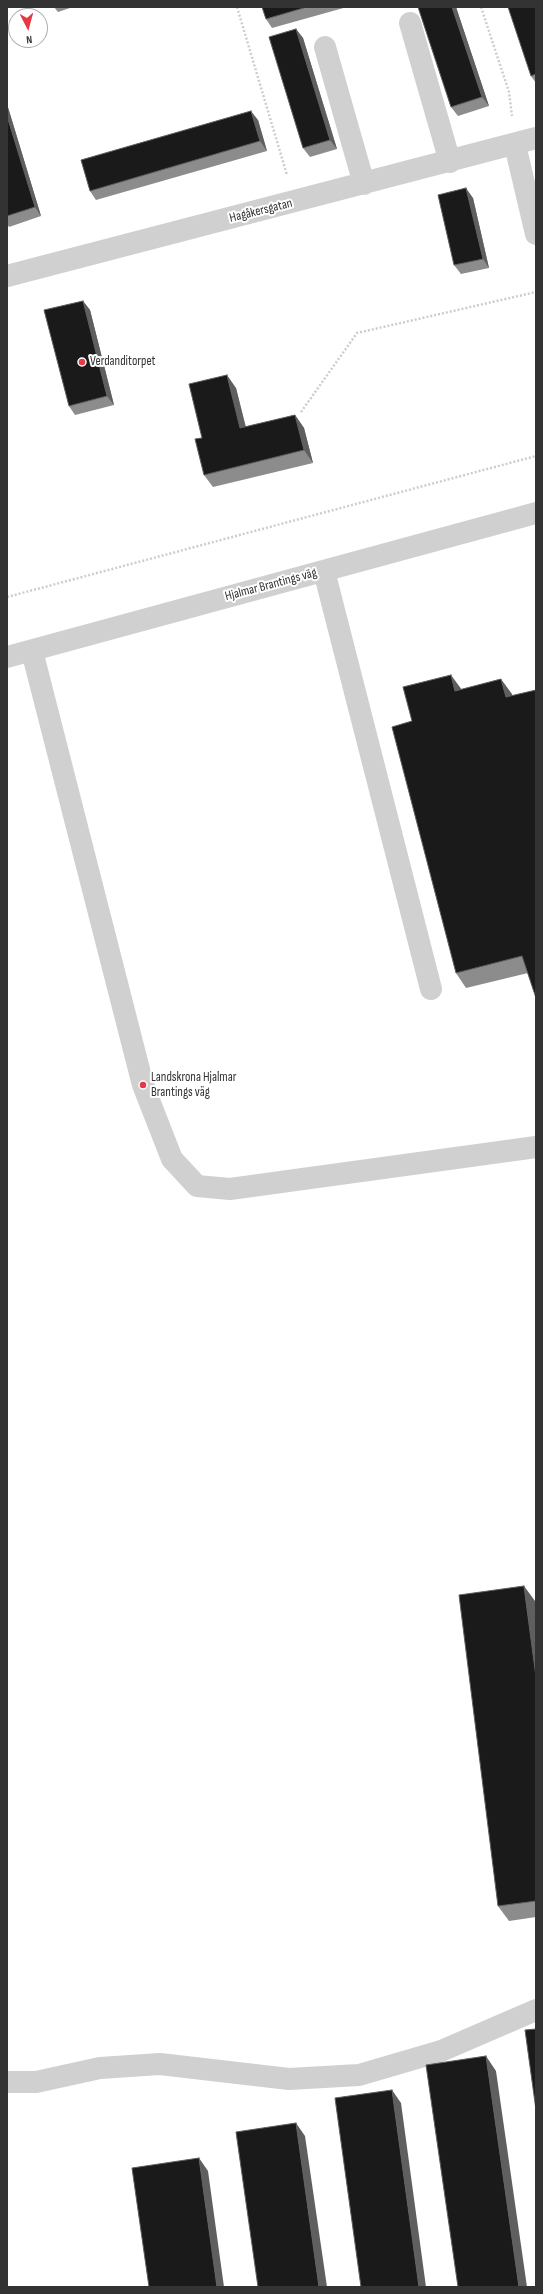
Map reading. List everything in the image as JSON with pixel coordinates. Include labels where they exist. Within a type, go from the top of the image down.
[{"type":"street","points":[[410,23],[450,162]]},
{"type":"street","points":[[325,47],[364,184]]},
{"type":"street","name":"Hagåkersgatan","points":[[7,276],[450,162],[536,138]]},
{"type":"street","points":[[515,145],[536,234]]},
{"type":"street","name":"Hjalmar Brantings väg","points":[[7,657],[536,513]]},
{"type":"street","points":[[324,570],[431,989]]},
{"type":"street","points":[[32,651],[143,1084],[172,1158],[197,1186],[230,1188],[536,1147]]},
{"type":"street","points":[[7,2082],[36,2082],[100,2068],[160,2064],[288,2079],[359,2075],[441,2051],[536,2010]]},
{"type":"path","points":[[237,7],[295,202]]},
{"type":"path","points":[[481,7],[510,92],[515,145]]},
{"type":"path","points":[[301,412],[357,333],[536,292]]},
{"type":"path","points":[[7,597],[536,456]]},
{"type":"building","points":[[262,7],[307,7],[266,19]]},
{"type":"building","points":[[418,7],[452,7],[482,97],[451,107]]},
{"type":"building","points":[[508,7],[536,7],[536,74],[531,76]]},
{"type":"building","points":[[296,29],[330,140],[303,148],[269,37]]},
{"type":"building","points":[[251,111],[260,141],[90,191],[81,160]]},
{"type":"building","points":[[7,116],[35,207],[7,216]]},
{"type":"building","points":[[466,188],[483,259],[454,265],[438,195]]},
{"type":"building","name":"Verdanditorpet","points":[[83,301],[107,396],[69,406],[44,310]]},
{"type":"building","points":[[227,375],[240,428],[295,415],[304,450],[204,475],[195,439],[202,438],[189,384]]},
{"type":"building","points":[[451,675],[455,691],[501,679],[506,697],[536,690],[536,998],[522,956],[456,973],[392,727],[412,721],[403,687]]},
{"type":"building","points":[[524,1586],[536,1677],[536,1901],[498,1906],[459,1595]]},
{"type":"building","points":[[536,2029],[536,2110],[525,2030]]},
{"type":"building","points":[[486,2056],[519,2287],[458,2287],[426,2065]]},
{"type":"building","points":[[392,2090],[419,2287],[361,2287],[335,2098]]},
{"type":"building","points":[[296,2123],[319,2287],[258,2287],[236,2132]]},
{"type":"building","points":[[199,2158],[217,2287],[149,2287],[132,2168]]},
{"type":"place","name":"Verdanditorpet","points":[[82,362]]},
{"type":"place","name":"Landskrona Hjalmar Brantings väg","points":[[143,1085]]}]
